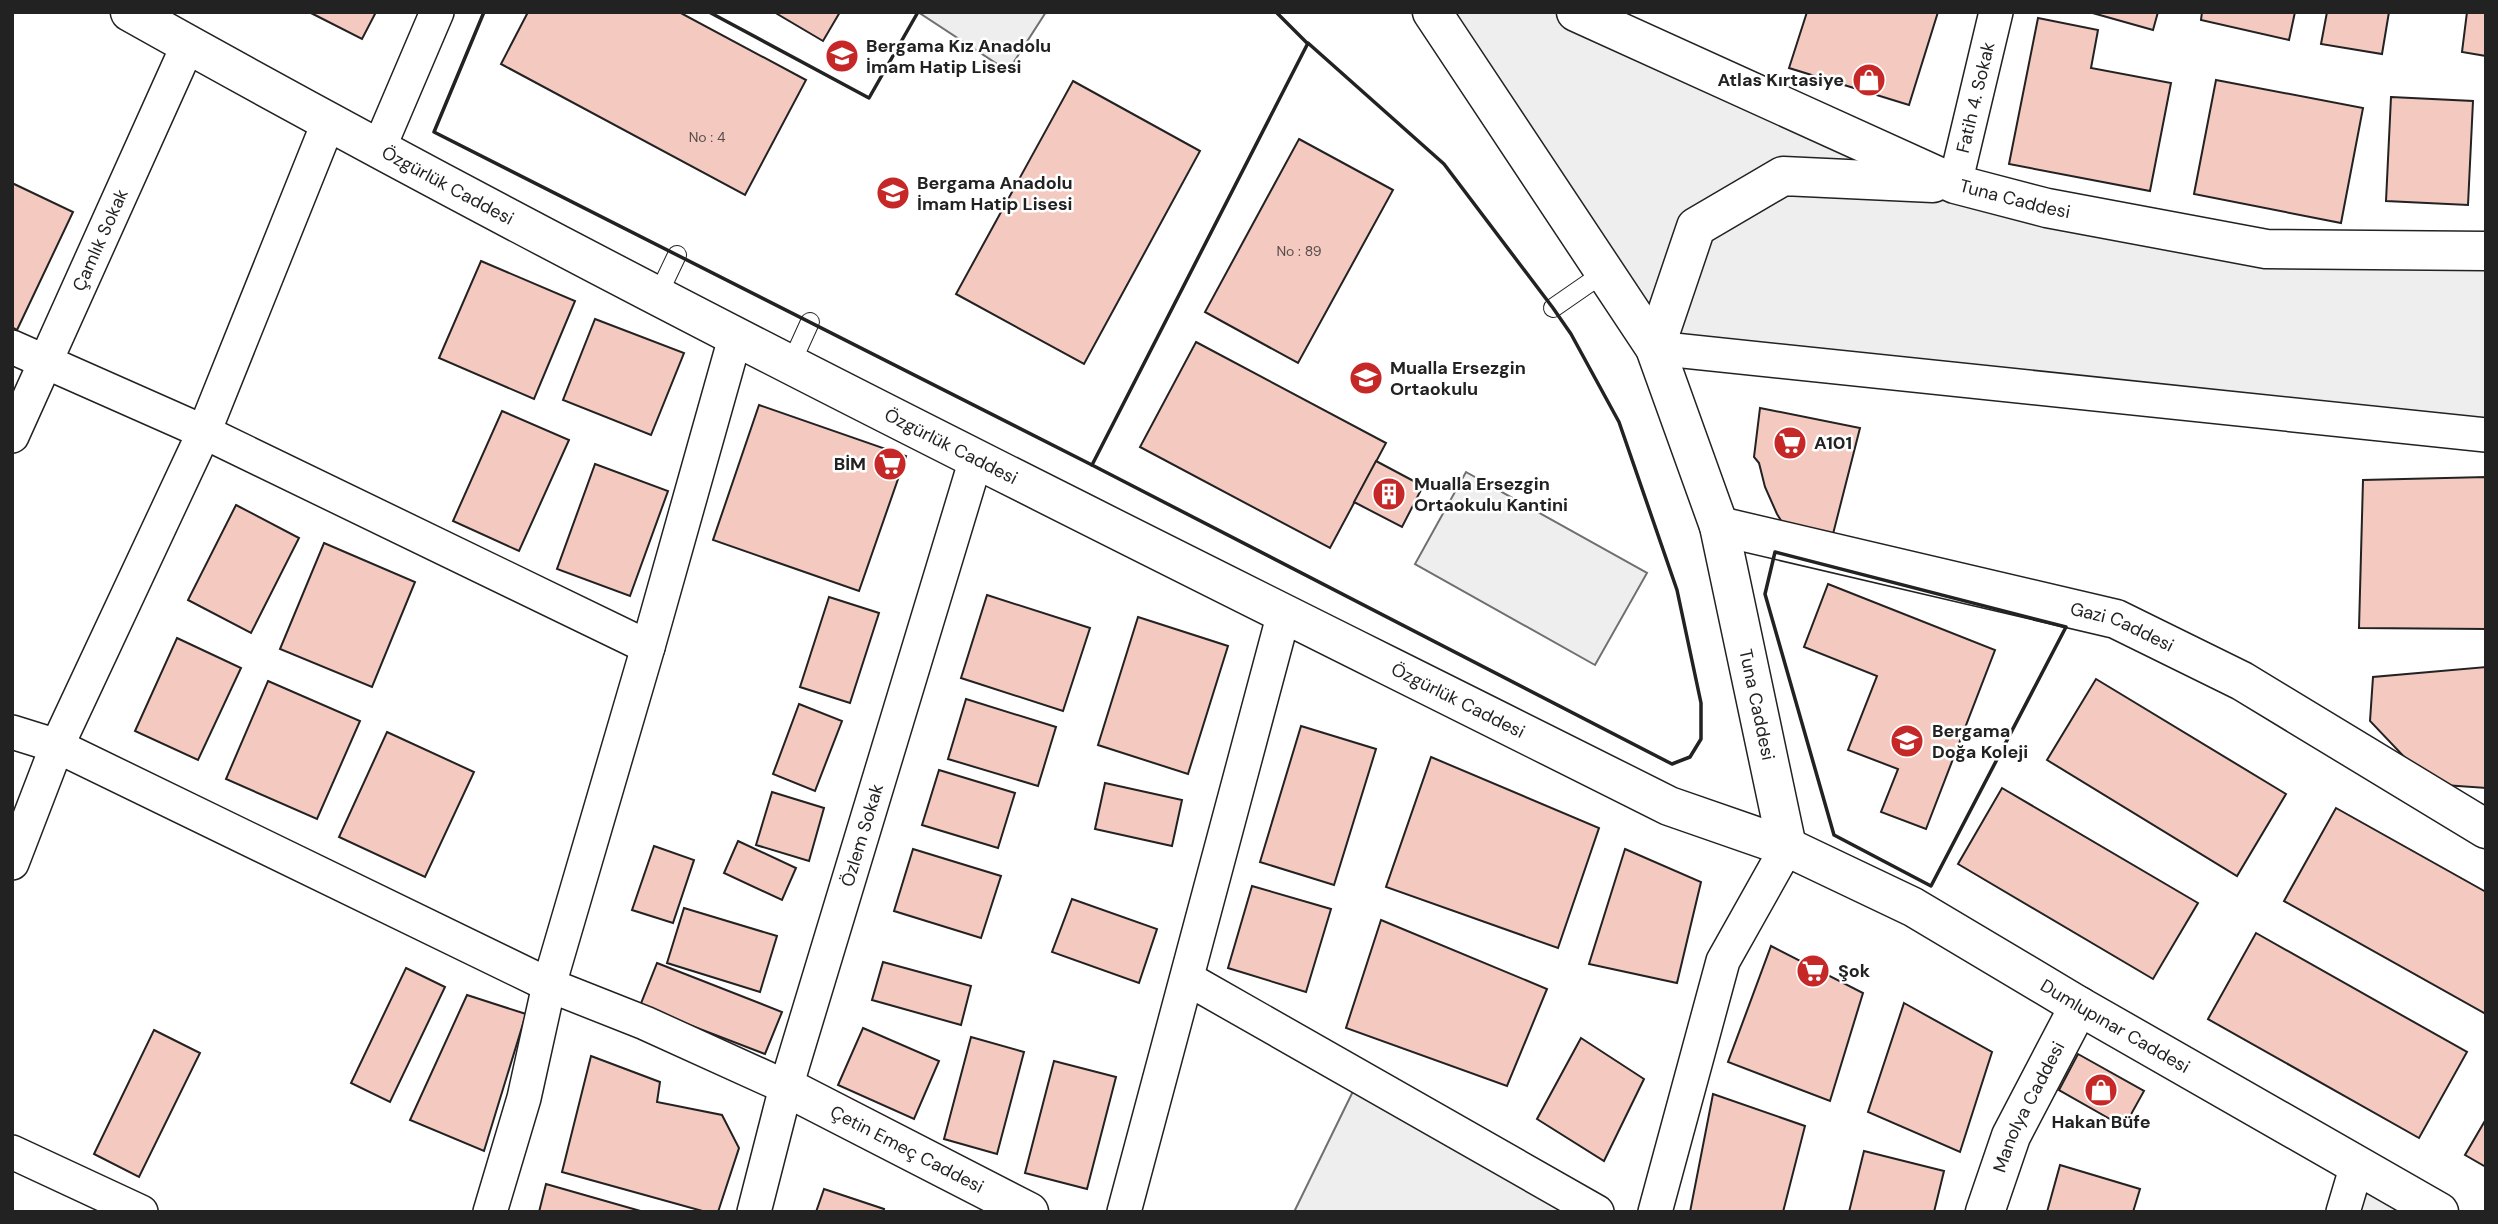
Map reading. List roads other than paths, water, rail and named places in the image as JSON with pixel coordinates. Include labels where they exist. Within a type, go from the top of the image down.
[{"type":"main road","name":"Özgürlük Caddesi","points":[[130,12],[379,148],[790,366],[1669,806],[1787,847]]},
{"type":"main road","name":"Tuna Caddesi","points":[[1432,12],[1655,348],[1719,526],[1787,847]]},
{"type":"main road","name":"Tuna Caddesi","points":[[1576,12],[1955,184],[2047,208],[2266,249],[2486,251]]},
{"type":"main road","points":[[1655,348],[1696,227],[1783,176],[1955,184]]},
{"type":"main road","name":"Gazi Caddesi","points":[[1719,526],[2116,619],[2242,681],[2486,829]]},
{"type":"main road","name":"Dumlupınar Caddesi","points":[[1787,847],[1913,907],[2440,1212]]},
{"type":"main road","name":"Manolya Caddesi","points":[[1984,1212],[2011,1136],[2080,1006]]},
{"type":"main road","name":"Çetin Emeç Caddesi","points":[[786,1087],[1029,1212]]},
{"type":"street","points":[[379,148],[437,12]]},
{"type":"street","name":"Fatih 4. Sokak","points":[[1955,184],[1996,12]]},
{"type":"street","name":"Çamlık Sokak","points":[[12,436],[188,45]]},
{"type":"street","points":[[12,863],[57,746],[204,432],[329,121]]},
{"type":"street","points":[[491,1212],[524,1098],[549,985],[649,647],[735,338]]},
{"type":"street","points":[[12,347],[204,432],[649,647]]},
{"type":"street","points":[[1655,348],[2486,435]]},
{"type":"street","name":"Özlem Sokak","points":[[754,1212],[786,1087],[976,459]]},
{"type":"street","points":[[1124,1212],[1284,613]]},
{"type":"street","points":[[12,732],[57,746],[549,985],[645,1023],[786,1087]]},
{"type":"street","points":[[1655,1212],[1723,961],[1787,847]]},
{"type":"street","points":[[1188,979],[1597,1212]]},
{"type":"street","points":[[12,1152],[141,1212]]},
{"type":"street","points":[[2343,1212],[2357,1165]]},
{"type":"lane","points":[[657,297],[677,255]]},
{"type":"lane","points":[[1553,307],[1605,272]]},
{"type":"lane","points":[[790,366],[810,322]]},
{"type":"place","name":"Bergama Kız Anadolu İmam Hatip Lisesi","points":[[842,56]]},
{"type":"place","name":"Atlas Kırtasiye","points":[[1869,80]]},
{"type":"place","name":"Bergama Anadolu İmam Hatip Lisesi","points":[[893,193]]},
{"type":"place","name":"Mualla Ersezgin Ortaokulu","points":[[1366,378]]},
{"type":"place","name":"A101","points":[[1790,443]]},
{"type":"place","name":"BİM","points":[[890,464]]},
{"type":"place","name":"Mualla Ersezgin Ortaokulu Kantini","points":[[1389,494]]},
{"type":"place","name":"Bergama Doğa Koleji","points":[[1907,741]]},
{"type":"place","name":"Şok","points":[[1813,971]]},
{"type":"place","name":"Hakan Büfe","points":[[2101,1090]]}]
